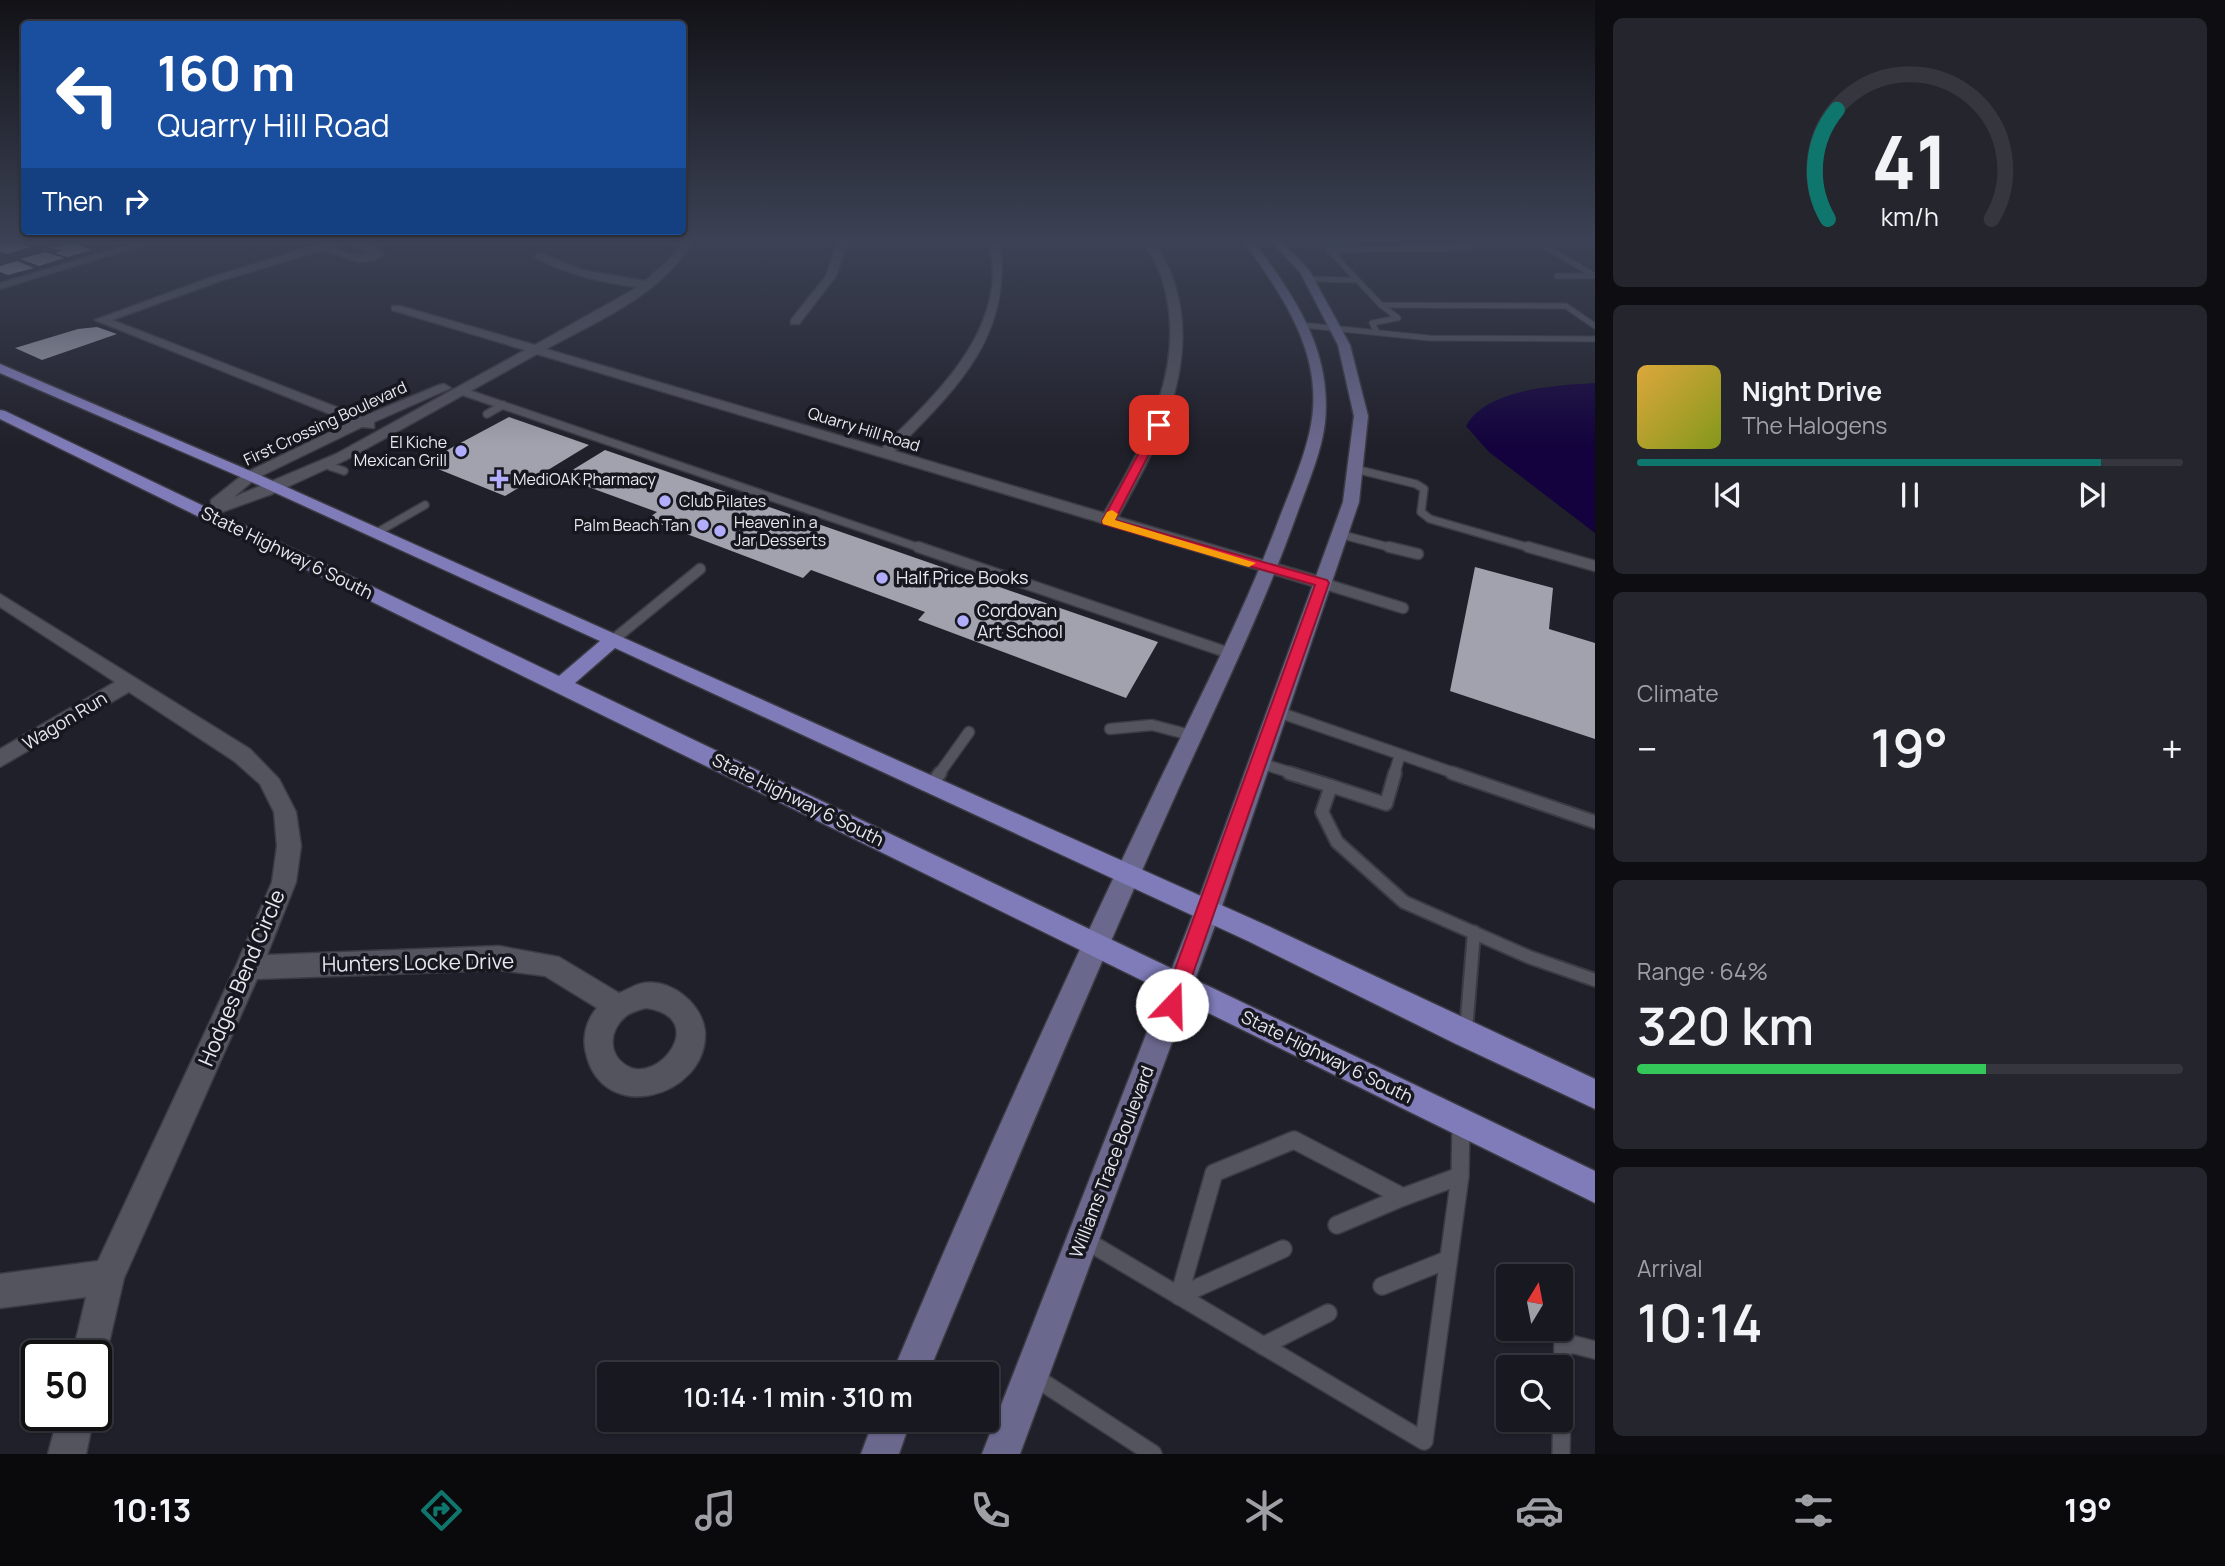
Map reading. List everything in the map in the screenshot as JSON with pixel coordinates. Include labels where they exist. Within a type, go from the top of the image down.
[{"type":"main road","points":[[915,1362],[1095,944],[1194,736],[1269,569],[1303,476],[1318,423],[1318,379],[1295,311]]},
{"type":"main road","name":"Williams Trace Boulevard","points":[[1001,1454],[1207,912],[1351,502],[1361,416],[1344,345],[1327,311]]},
{"type":"main road","points":[[0,368],[275,487],[1259,934],[1466,1035],[1595,1094]]},
{"type":"main road","name":"State Highway 6 South","points":[[0,414],[1595,1187]]},
{"type":"main road","points":[[560,685],[613,640]]},
{"type":"main road","points":[[880,1454],[888,1432]]},
{"type":"street","points":[[127,311],[101,320],[388,432]]},
{"type":"street","name":"Quarry Hill Road","points":[[409,311],[1322,583]]},
{"type":"street","name":"First Crossing Boulevard","points":[[205,513],[275,487],[388,432],[603,311]]},
{"type":"street","points":[[795,323],[804,311]]},
{"type":"street","points":[[884,454],[943,394],[985,332],[992,311]]},
{"type":"street","points":[[1108,521],[1152,443],[1167,406],[1175,368],[1177,340],[1174,311]]},
{"type":"street","name":"First Crossing Boulevard","points":[[205,513],[250,476],[362,422],[536,349]]},
{"type":"street","name":"Hodges Bend Circle","points":[[0,599],[242,755],[268,779],[285,811],[289,846],[284,882],[250,967],[108,1277],[94,1340]]},
{"type":"street","name":"Wagon Run","points":[[0,759],[130,682]]},
{"type":"street","name":"Hunters Locke Drive","points":[[250,967],[499,958],[550,965],[617,1006]]},
{"type":"street","points":[[0,1290],[108,1277]]},
{"type":"street","points":[[67,1454],[72,1431]]},
{"type":"lane","points":[[1377,332],[1372,323],[1398,318],[1389,311]]},
{"type":"lane","points":[[1573,311],[1595,326]]},
{"type":"lane","points":[[1302,326],[1429,338],[1595,339]]},
{"type":"lane","points":[[461,391],[1231,654]]},
{"type":"lane","points":[[487,414],[503,405]]},
{"type":"lane","points":[[323,464],[344,471]]},
{"type":"lane","points":[[1355,470],[1416,484],[1424,489],[1421,512],[1430,519],[1595,566]]},
{"type":"lane","points":[[376,533],[425,505]]},
{"type":"lane","points":[[1339,534],[1418,554]]},
{"type":"lane","points":[[613,640],[701,569]]},
{"type":"lane","points":[[1322,583],[1403,608]]},
{"type":"lane","points":[[1278,712],[1595,822]]},
{"type":"lane","points":[[1110,729],[1166,725],[1194,736]]},
{"type":"lane","points":[[931,786],[969,732]]},
{"type":"lane","points":[[1260,763],[1387,804],[1401,755]]},
{"type":"lane","points":[[1331,786],[1322,812],[1337,842],[1404,902],[1529,957],[1595,980]]},
{"type":"lane","points":[[1466,1035],[1474,932]]},
{"type":"lane","points":[[1082,1238],[1424,1441],[1460,1176],[1461,1122]]},
{"type":"lane","points":[[1179,1296],[1214,1173],[1294,1140],[1404,1197]]},
{"type":"lane","points":[[1337,1225],[1460,1176]]},
{"type":"lane","points":[[1179,1296],[1283,1249]]},
{"type":"lane","points":[[1382,1286],[1447,1260]]},
{"type":"lane","points":[[1263,1346],[1328,1313]]},
{"type":"lane","points":[[1561,1454],[1563,1342],[1595,1350]]},
{"type":"lane","points":[[1030,1375],[1153,1454]]},
{"type":"shaded area","points":[[1595,383],[1595,533],[1489,452],[1466,426],[1489,404],[1524,391]]},
{"type":"building","points":[[97,327],[117,334],[42,360],[15,348],[78,329]]},
{"type":"building","points":[[509,417],[589,445],[505,496],[423,463]]},
{"type":"building","points":[[605,450],[1158,642],[1126,698],[918,620],[925,612],[811,570],[803,578],[647,519],[657,512],[561,477]]},
{"type":"building","points":[[1475,567],[1553,588],[1549,629],[1595,643],[1595,739],[1450,691]]},
{"type":"slow traffic","points":[[1112,514],[1108,521],[1249,563]]},
{"type":"place","name":"El Kiche Mexican Grill","points":[[461,451]]},
{"type":"place","name":"MediOAK Pharmacy","points":[[499,479]]},
{"type":"place","name":"Club Pilates","points":[[665,501]]},
{"type":"place","name":"Palm Beach Tan","points":[[703,525]]},
{"type":"place","name":"Heaven in a Jar Desserts","points":[[720,531]]},
{"type":"place","name":"Half Price Books","points":[[882,578]]},
{"type":"place","name":"Cordovan Art School","points":[[963,621]]},
{"type":"route","points":[[1159,425],[1152,443],[1108,521],[1322,583],[1219,880],[1172,1005]]}]
